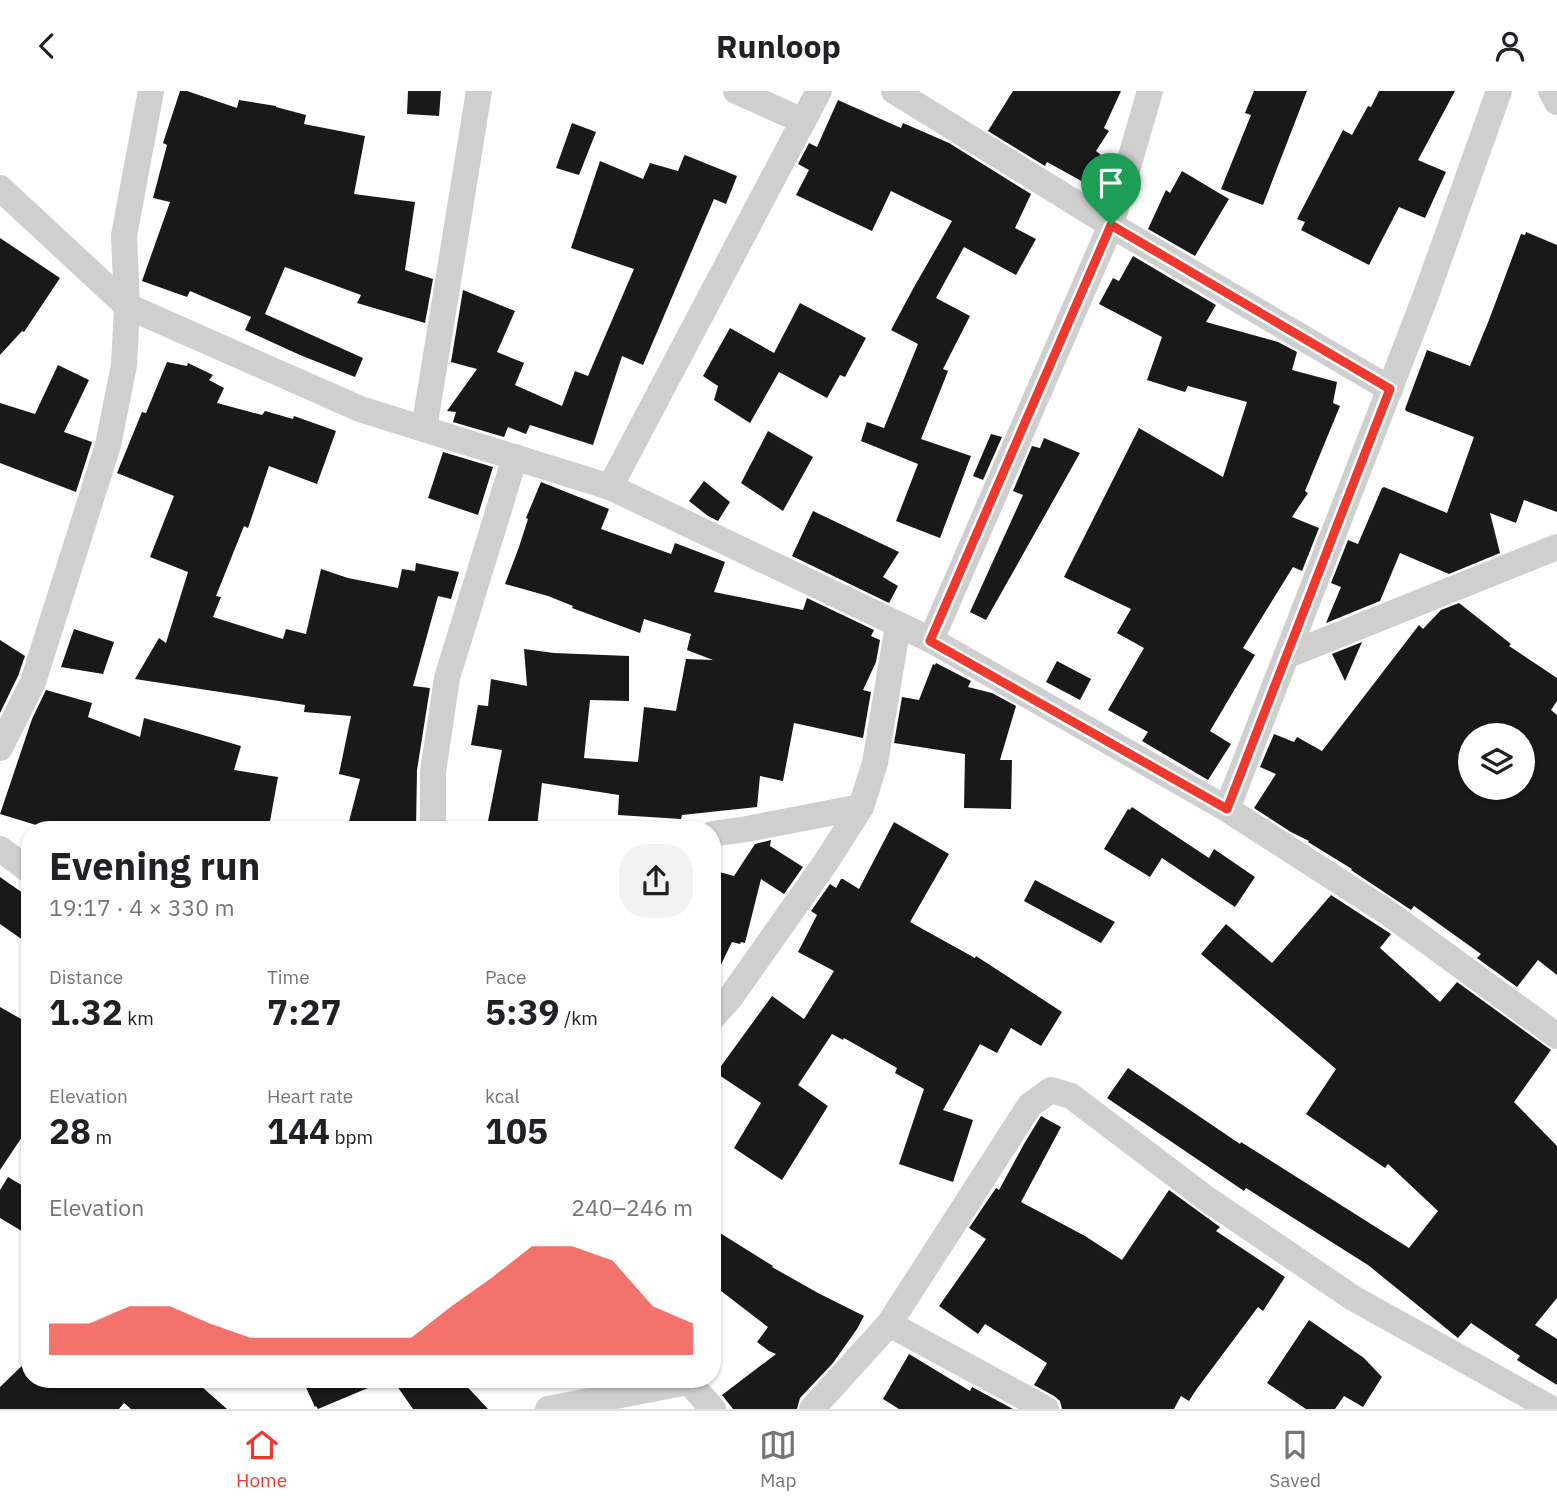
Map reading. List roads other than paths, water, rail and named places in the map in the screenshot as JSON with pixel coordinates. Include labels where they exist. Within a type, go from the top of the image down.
[{"type":"street","points":[[0,748],[33,682],[108,445],[124,365],[127,306],[124,236],[151,91]]},
{"type":"street","points":[[424,429],[479,91]]},
{"type":"street","points":[[736,91],[803,121]]},
{"type":"street","points":[[610,487],[819,91]]},
{"type":"street","points":[[894,91],[1111,225],[1390,389]]},
{"type":"street","points":[[930,641],[1111,225],[1150,91]]},
{"type":"street","points":[[1227,809],[1426,295],[1499,91]]},
{"type":"street","points":[[1551,91],[1557,102]]},
{"type":"street","points":[[0,188],[127,306],[360,409],[610,487],[930,641],[1227,809],[1552,1022]]},
{"type":"street","points":[[433,821],[433,772],[447,678],[515,457]]},
{"type":"street","points":[[1286,656],[1557,547]]},
{"type":"street","points":[[721,1008],[826,862],[861,807],[874,763],[898,625]]},
{"type":"street","points":[[721,833],[861,807]]},
{"type":"street","points":[[0,849],[21,864]]},
{"type":"street","points":[[812,1409],[889,1324],[1030,1105],[1051,1090],[1071,1096],[1207,1199],[1353,1298],[1552,1409]]},
{"type":"street","points":[[889,1324],[1046,1409]]},
{"type":"street","points":[[548,1409],[649,1388]]},
{"type":"street","points":[[694,1388],[713,1409]]}]
